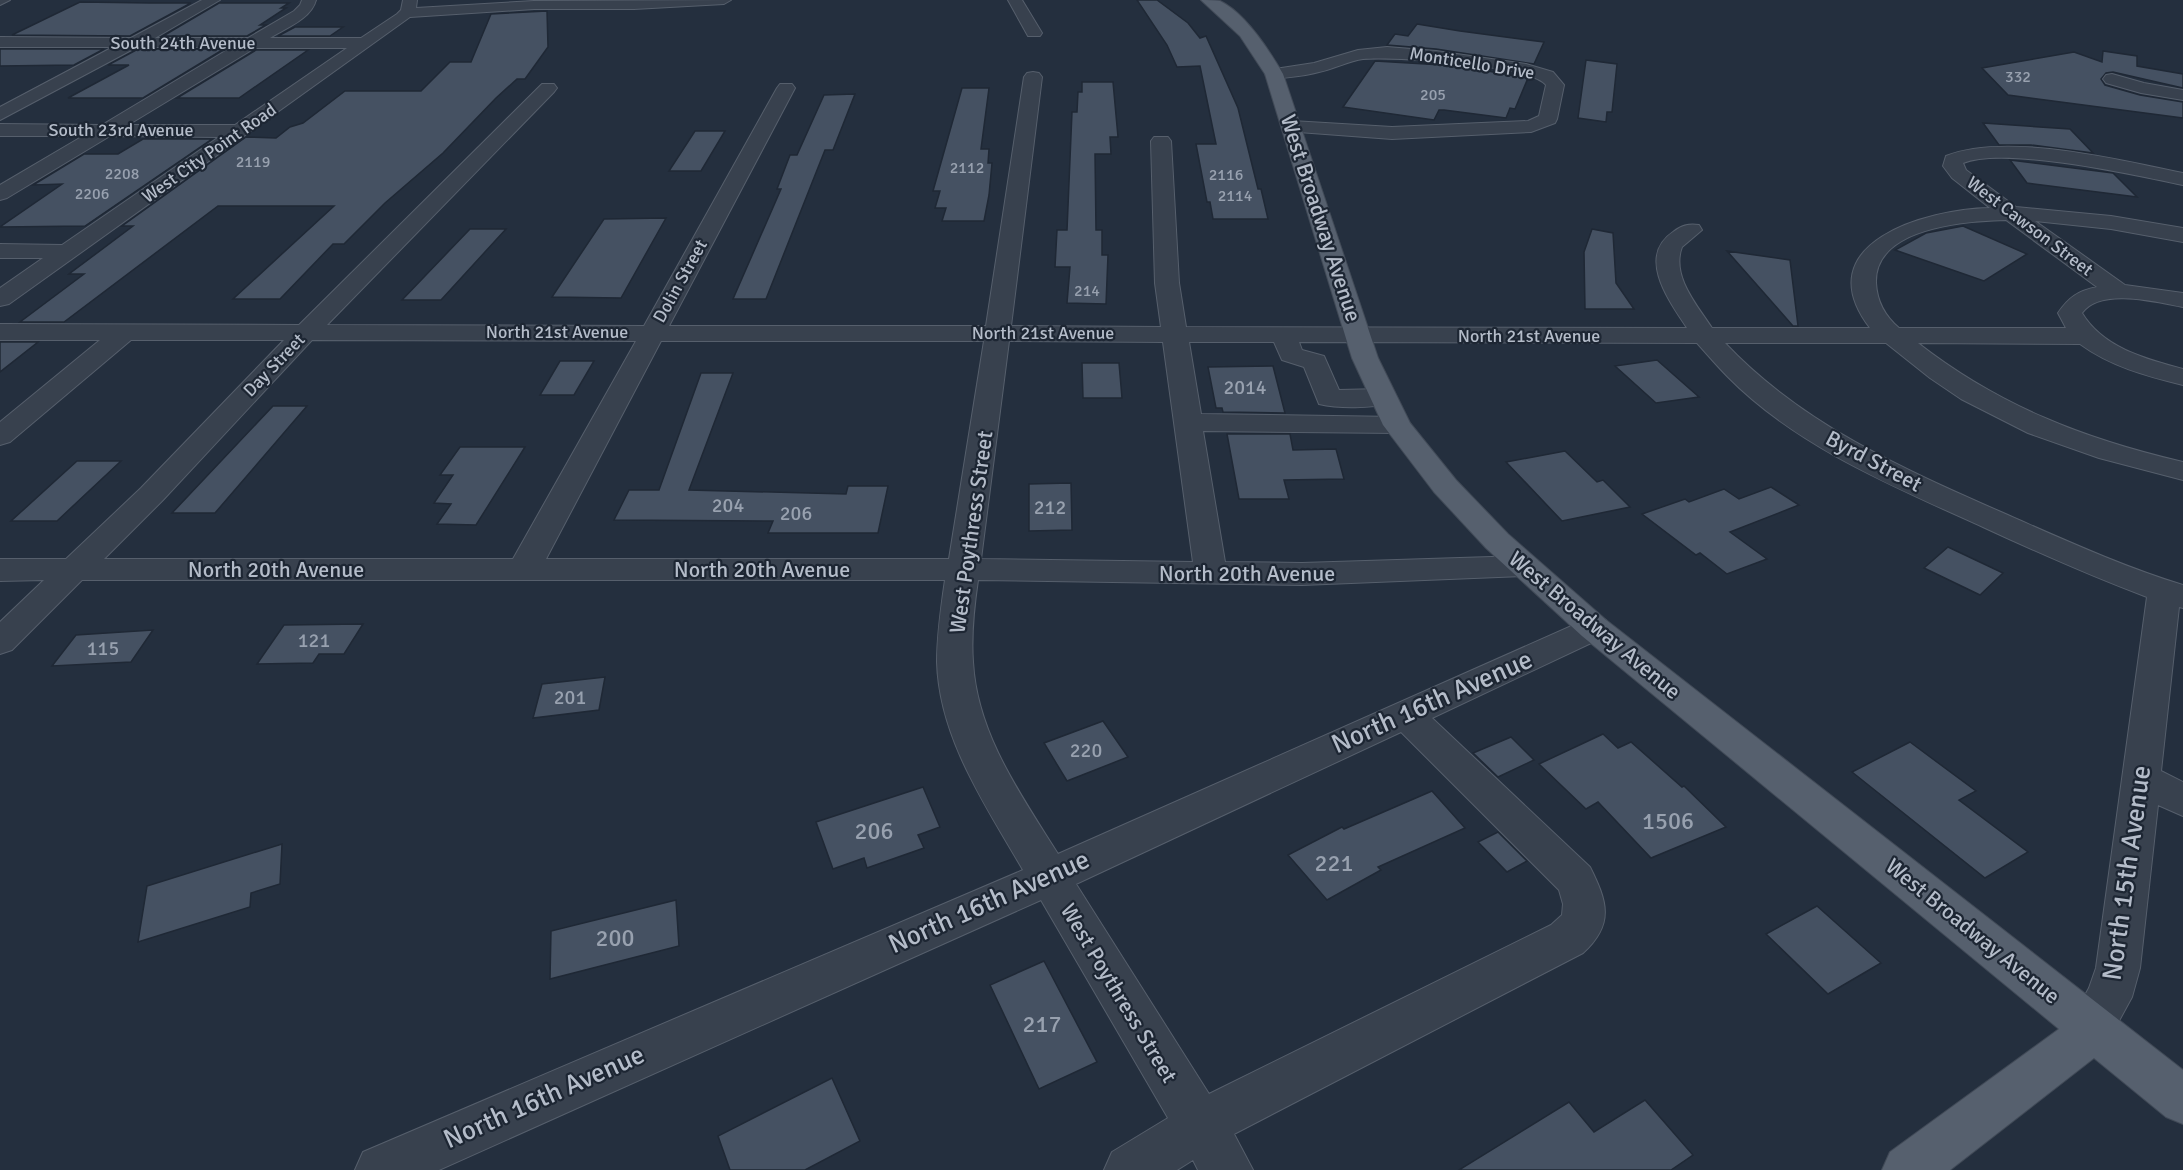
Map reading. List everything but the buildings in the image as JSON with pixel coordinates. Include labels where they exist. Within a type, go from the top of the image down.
[{"type":"main road","name":"West Broadway Avenue","points":[[1208,0],[1252,39],[1274,74],[1367,363],[1390,411],[1445,486],[1523,566],[1594,628],[2183,1100]]},
{"type":"main road","name":"North 15th Avenue","points":[[1908,1170],[2074,1046],[2091,1026]]},
{"type":"street","points":[[0,114],[213,0]]},
{"type":"street","points":[[0,194],[299,14],[307,7],[309,0]]},
{"type":"street","points":[[408,7],[634,5],[724,0]]},
{"type":"street","points":[[1015,0],[1034,33]]},
{"type":"street","name":"West City Point Road","points":[[0,299],[365,44],[408,7]]},
{"type":"street","name":"South 24th Avenue","points":[[0,42],[365,44]]},
{"type":"street","name":"Monticello Drive","points":[[1274,74],[1316,68],[1358,55],[1394,52],[1526,69],[1546,75],[1554,81],[1555,85],[1548,119],[1532,126],[1392,133],[1292,127]]},
{"type":"street","name":"West Poythress Street","points":[[1033,77],[956,618],[955,664],[964,712],[987,774],[1227,1170]]},
{"type":"street","points":[[2112,79],[2141,88],[2183,95]]},
{"type":"street","name":"Day Street","points":[[0,642],[152,494],[306,332],[548,88]]},
{"type":"street","name":"Dolin Street","points":[[524,569],[786,88]]},
{"type":"street","name":"South 23rd Avenue","points":[[0,130],[241,131]]},
{"type":"street","points":[[1161,141],[1167,283],[1211,574]]},
{"type":"street","name":"West Cawson Street","points":[[2120,291],[1959,174],[1953,166],[1953,160],[1958,155],[1994,152],[2119,166],[2183,179]]},
{"type":"street","points":[[2183,235],[2090,219],[2010,213],[1964,216],[1915,226],[1897,234],[1880,247],[1868,261],[1864,279],[1866,299],[1874,316],[1928,366],[1960,388],[2028,423],[2110,453],[2183,471]]},
{"type":"street","name":"Byrd Street","points":[[1691,230],[1676,240],[1671,247],[1668,264],[1672,283],[1703,335],[1725,360],[1768,397],[1822,434],[1862,457],[1966,508],[2050,546],[2173,594]]},
{"type":"street","points":[[0,251],[68,252]]},
{"type":"street","points":[[2183,300],[2144,293],[2120,291],[2099,293],[2083,297],[2073,304],[2070,313],[2074,324],[2086,336],[2129,360],[2183,377]]},
{"type":"street","name":"North 21st Avenue","points":[[0,332],[2086,336]]},
{"type":"street","points":[[0,436],[125,332]]},
{"type":"street","points":[[1284,334],[1291,355],[1315,362],[1340,424]]},
{"type":"street","points":[[1329,398],[1390,411]]},
{"type":"street","points":[[1189,422],[1340,424],[1390,411]]},
{"type":"street","name":"North 20th Avenue","points":[[0,570],[964,569],[1211,574],[1412,571],[1523,566]]},
{"type":"street","name":"North 15th Avenue","points":[[2091,1026],[2109,996],[2118,968],[2141,778],[2173,594]]},
{"type":"street","name":"North 16th Avenue","points":[[411,1164],[1594,628]]},
{"type":"street","points":[[1130,1170],[1224,1112],[1577,932],[1586,913],[1583,896],[1575,879],[1406,715]]},
{"type":"street","points":[[2141,778],[2183,800]]}]
